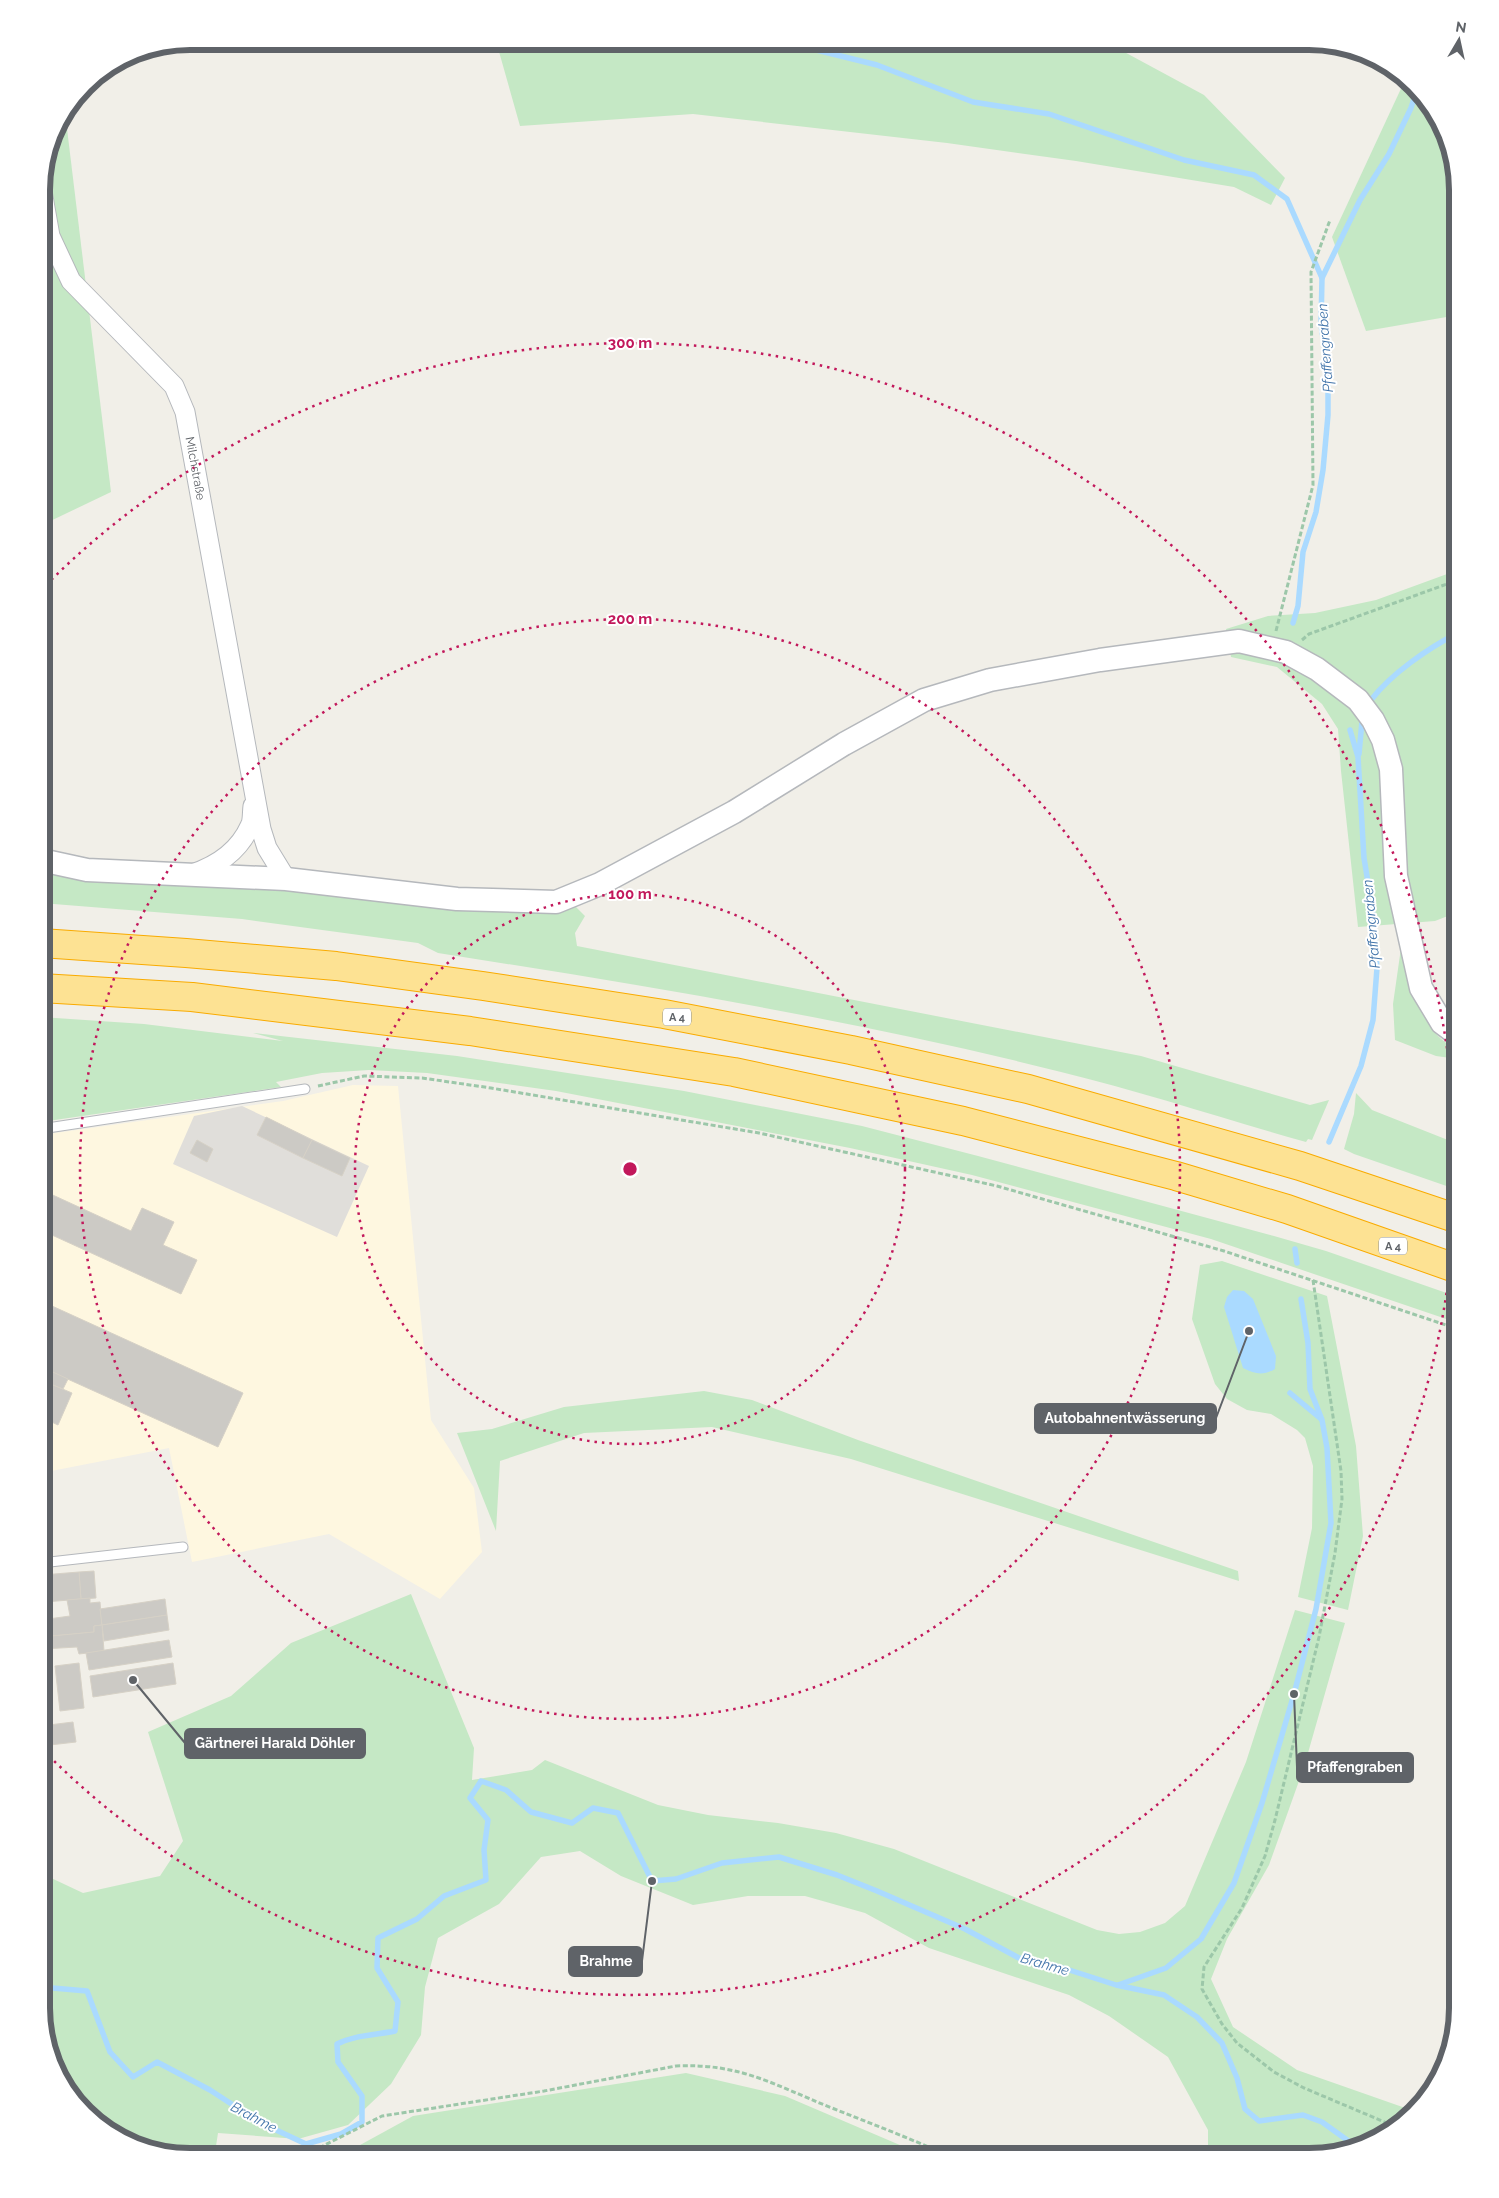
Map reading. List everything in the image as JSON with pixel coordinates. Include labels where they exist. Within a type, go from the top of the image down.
[{"type":"highway","name":"A 4","points":[[50,944],[186,952],[336,966],[484,986],[664,1014],[851,1050],[1028,1089],[1300,1166],[1449,1216]]},
{"type":"highway","name":"A 4","points":[[50,989],[212,999],[470,1031],[734,1072],[962,1121],[1176,1176],[1287,1209],[1449,1266]]},
{"type":"street","name":"Milchstraße","points":[[50,236],[51,259],[174,386],[185,412],[261,828],[267,848],[286,879]]},
{"type":"street","points":[[50,862],[87,870],[286,879],[457,899],[556,902],[600,884],[734,812],[844,744],[924,700],[990,680],[1193,646],[1239,641],[1279,650],[1317,669],[1358,700],[1373,720],[1383,740],[1391,769],[1396,876],[1421,988],[1442,1023],[1449,1028]]},
{"type":"street","name":"Milchstraße","points":[[190,875],[212,867],[236,847],[251,825],[254,790]]},
{"type":"lane","points":[[50,1128],[305,1089]]},
{"type":"lane","points":[[50,1562],[184,1547]]},
{"type":"path","points":[[1279,650],[1314,485],[1311,272],[1330,220]]},
{"type":"path","points":[[1279,650],[1309,634],[1449,583]]},
{"type":"path","points":[[305,1089],[364,1076],[422,1078],[759,1133],[997,1186],[1224,1251],[1449,1326]]},
{"type":"path","points":[[1313,1280],[1342,1472],[1342,1499],[1338,1538],[1319,1637],[1265,1856],[1242,1908],[1204,1967],[1202,1989],[1222,2024],[1237,2043],[1274,2072],[1312,2092],[1388,2123]]},
{"type":"path","points":[[317,2148],[382,2116],[544,2091],[676,2066],[697,2065],[731,2068],[774,2082],[930,2148]]},
{"type":"shaded area","points":[[353,1085],[398,1086],[431,1420],[474,1488],[482,1552],[440,1599],[329,1534],[192,1562],[169,1448],[50,1471],[50,1134],[283,1101]]},
{"type":"shaded area","points":[[242,1106],[369,1166],[337,1237],[173,1164],[194,1116]]},
{"type":"green space","points":[[499,50],[1121,50],[1204,95],[1285,178],[1271,205],[1234,187],[1076,161],[947,143],[693,114],[520,126]]},
{"type":"green space","points":[[1402,86],[1420,105],[1430,120],[1438,136],[1448,172],[1449,317],[1366,331],[1332,237]]},
{"type":"green space","points":[[66,124],[111,492],[50,521],[50,181],[57,145]]},
{"type":"green space","points":[[1449,573],[1449,916],[1435,921],[1358,927],[1338,729],[1322,704],[1277,667],[1231,657],[1226,629],[1268,616],[1315,613],[1376,600]]},
{"type":"green space","points":[[50,869],[108,878],[553,910],[576,907],[585,916],[575,933],[577,946],[1141,1056],[1310,1105],[1329,1100],[1312,1140],[1308,1139],[1306,1142],[1092,1080],[907,1036],[751,1005],[438,953],[418,943],[242,919],[50,904]]},
{"type":"green space","points":[[1402,941],[1413,987],[1419,1003],[1434,1032],[1449,1044],[1449,1058],[1436,1056],[1395,1040],[1393,1004]]},
{"type":"green space","points":[[50,1018],[144,1024],[283,1041],[253,1033],[457,1056],[684,1091],[862,1126],[1326,1251],[1449,1294],[1449,1320],[1211,1239],[972,1175],[850,1148],[556,1091],[427,1073],[369,1070],[322,1073],[276,1082],[281,1087],[50,1121]]},
{"type":"green space","points":[[1356,1093],[1372,1110],[1449,1140],[1449,1187],[1344,1149],[1354,1114]]},
{"type":"green space","points":[[1222,1261],[1327,1296],[1356,1446],[1363,1536],[1348,1610],[1298,1597],[1312,1528],[1313,1466],[1305,1438],[1297,1430],[1271,1414],[1247,1410],[1227,1399],[1215,1384],[1192,1319],[1200,1265]]},
{"type":"green space","points":[[704,1391],[752,1400],[858,1440],[1238,1571],[1239,1581],[851,1459],[712,1427],[584,1433],[500,1461],[496,1531],[457,1433],[492,1429],[564,1407]]},
{"type":"green space","points":[[411,1594],[474,1748],[472,1780],[532,1770],[545,1760],[658,1805],[708,1815],[778,1823],[836,1833],[894,1849],[1097,1930],[1119,1934],[1140,1932],[1165,1923],[1185,1906],[1246,1762],[1295,1610],[1345,1623],[1304,1767],[1269,1865],[1227,1939],[1211,1979],[1233,2027],[1297,2070],[1406,2108],[1379,2129],[1363,2137],[1327,2147],[1208,2148],[1208,2130],[1168,2057],[1109,2016],[1069,1995],[929,1948],[865,1913],[805,1896],[748,1896],[693,1905],[621,1876],[580,1851],[541,1857],[499,1904],[438,1938],[425,1987],[421,2035],[391,2084],[348,2125],[298,2139],[218,2133],[216,2146],[169,2146],[145,2141],[128,2134],[98,2113],[85,2100],[69,2078],[55,2044],[50,2008],[50,1877],[83,1893],[160,1876],[183,1841],[148,1732],[231,1696],[291,1643]]},
{"type":"green space","points":[[686,2073],[785,2096],[907,2148],[355,2148],[413,2116]]},
{"type":"water","points":[[1233,1290],[1244,1291],[1253,1299],[1276,1356],[1275,1369],[1267,1373],[1251,1372],[1243,1368],[1224,1307],[1227,1297]]},
{"type":"building","points":[[266,1117],[312,1140],[303,1158],[257,1135]]},
{"type":"building","points":[[197,1140],[213,1149],[207,1162],[190,1153]]},
{"type":"building","points":[[312,1140],[350,1158],[342,1176],[303,1158]]},
{"type":"building","points":[[50,1194],[131,1231],[142,1208],[174,1222],[163,1245],[197,1260],[181,1294],[50,1234]]},
{"type":"building","points":[[52,1306],[243,1393],[218,1447],[50,1371],[50,1310]]},
{"type":"building","points":[[50,1371],[68,1379],[63,1389],[50,1384]]},
{"type":"building","points":[[50,1384],[72,1393],[58,1425],[50,1421]]},
{"type":"building","points":[[94,1571],[96,1598],[81,1599],[79,1572]]},
{"type":"building","points":[[79,1572],[81,1599],[50,1602],[50,1574]]},
{"type":"building","points":[[90,1598],[90,1603],[100,1602],[102,1625],[94,1626],[94,1632],[50,1636],[50,1619],[70,1616],[67,1600]]},
{"type":"building","points":[[165,1599],[167,1615],[102,1625],[100,1609]]},
{"type":"building","points":[[167,1615],[169,1630],[104,1641],[102,1625]]},
{"type":"building","points":[[102,1625],[104,1651],[79,1654],[77,1647],[50,1649],[50,1636],[94,1632],[94,1626]]},
{"type":"building","points":[[169,1640],[172,1657],[89,1670],[86,1653]]},
{"type":"building","points":[[79,1663],[84,1708],[60,1711],[55,1666]]},
{"type":"building","points":[[173,1663],[176,1684],[93,1697],[90,1676]]},
{"type":"building","points":[[73,1722],[76,1742],[50,1745],[50,1725]]},
{"type":"waterway","points":[[816,50],[877,65],[973,102],[1049,114],[1184,160],[1254,175],[1287,199],[1322,278]]},
{"type":"waterway","name":"Pfaffengraben","points":[[1293,623],[1298,606],[1303,552],[1316,512],[1323,470],[1328,415],[1328,369],[1321,325],[1322,278],[1360,200],[1389,154],[1414,98]]},
{"type":"waterway","points":[[1371,700],[1399,671],[1449,638]]},
{"type":"waterway","points":[[1359,754],[1362,721]]},
{"type":"waterway","name":"Pfaffengraben","points":[[1329,1142],[1361,1066],[1373,1020],[1377,968],[1372,907],[1364,858],[1358,757],[1350,730]]},
{"type":"waterway","name":"Pfaffengraben","points":[[1295,1249],[1297,1263]]},
{"type":"waterway","name":"Pfaffengraben","points":[[1118,1985],[1166,1968],[1201,1939],[1234,1883],[1262,1803],[1294,1694],[1316,1609],[1331,1523],[1327,1448],[1322,1420],[1310,1389],[1308,1343],[1301,1299]]},
{"type":"waterway","points":[[1290,1393],[1321,1419]]},
{"type":"waterway","name":"Brahme","points":[[50,1988],[87,1991],[110,2052],[133,2077],[157,2062],[210,2090],[259,2122],[306,2144],[341,2134],[362,2122],[362,2096],[338,2062],[337,2044],[358,2037],[395,2031],[398,2002],[377,1968],[378,1938],[417,1919],[444,1896],[486,1880],[484,1850],[488,1820],[470,1798],[481,1781],[506,1790],[531,1812],[572,1823],[593,1808],[618,1813],[652,1881],[676,1879],[722,1863],[779,1857],[837,1875],[877,1891],[965,1929],[1019,1958],[1063,1968],[1116,1985],[1164,1995],[1197,2017],[1222,2043],[1237,2078],[1245,2109],[1259,2121],[1303,2115],[1322,2122],[1349,2142]]},
{"type":"place","name":"Autobahnentwässerung","points":[[1249,1331]]},
{"type":"place","name":"Gärtnerei Harald Döhler","points":[[133,1680]]},
{"type":"place","name":"Pfaffengraben","points":[[1294,1694]]},
{"type":"place","name":"Brahme","points":[[652,1881]]}]
